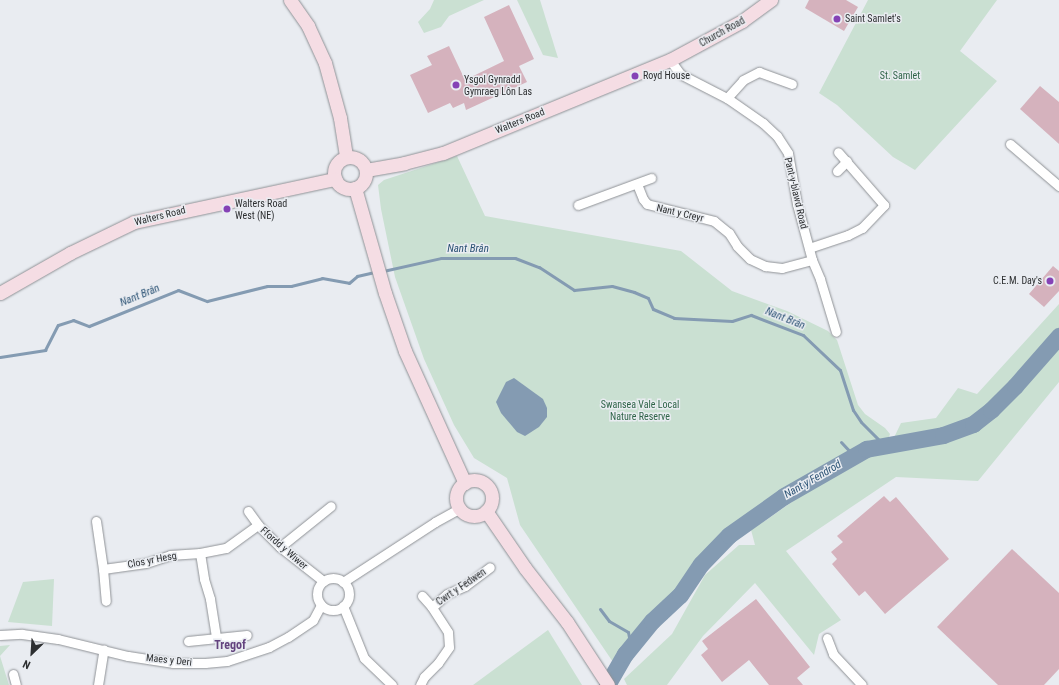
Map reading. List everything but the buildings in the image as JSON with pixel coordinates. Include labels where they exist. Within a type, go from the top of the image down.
[{"type":"main road","points":[[290,0],[308,26],[325,63],[340,118],[346,156]]},
{"type":"main road","name":"Church Road","points":[[670,60],[742,21],[771,0]]},
{"type":"main road","name":"Walters Road","points":[[366,170],[404,163],[443,153],[670,60]]},
{"type":"main road","points":[[346,156],[359,159],[366,170],[364,181],[355,188],[343,188],[335,179],[333,174],[337,163],[346,156]]},
{"type":"main road","name":"Walters Road","points":[[0,293],[70,253],[134,222],[335,179]]},
{"type":"main road","points":[[355,188],[385,293],[404,351],[466,483]]},
{"type":"main road","points":[[478,481],[488,488],[492,500],[486,511],[482,514],[472,516],[467,515],[460,508],[457,504],[457,494],[466,483],[478,481]]},
{"type":"main road","points":[[486,511],[526,568],[567,622],[605,680]]},
{"type":"street","name":"Pant-y-blawd Road","points":[[670,60],[680,74],[727,98],[763,123],[777,136],[788,153],[796,204],[812,260],[820,279],[836,332]]},
{"type":"street","points":[[727,98],[743,80],[752,74],[760,72],[792,84]]},
{"type":"street","points":[[1010,144],[1059,186]]},
{"type":"street","points":[[809,248],[848,235],[862,228],[884,205],[838,152]]},
{"type":"street","points":[[836,170],[847,161]]},
{"type":"street","points":[[578,204],[651,178]]},
{"type":"street","name":"Nant y Creyr","points":[[637,184],[643,199],[647,204],[714,221],[729,232],[737,246],[750,259],[765,266],[782,268],[812,260]]},
{"type":"street","points":[[280,547],[332,506]]},
{"type":"street","points":[[343,582],[435,522],[460,508]]},
{"type":"street","name":"Ffordd y Wiwer","points":[[248,511],[280,547],[323,581]]},
{"type":"street","points":[[96,521],[106,601]]},
{"type":"street","name":"Clos yr Hesg","points":[[103,569],[146,563],[170,555],[200,553],[226,548],[258,524]]},
{"type":"street","points":[[200,553],[204,579],[210,599],[216,638]]},
{"type":"street","name":"Cwrt y Fedwen","points":[[432,607],[447,594],[465,586],[490,567]]},
{"type":"street","points":[[332,578],[343,582],[348,593],[347,600],[343,606],[336,609],[329,609],[322,605],[317,593],[318,587],[323,581],[332,578]]},
{"type":"street","points":[[420,685],[424,677],[438,663],[449,647],[448,632],[432,607],[422,596]]},
{"type":"street","name":"Maes y Deri","points":[[0,635],[22,634],[58,639],[128,656],[173,663],[227,661],[248,656],[288,637],[313,620],[322,605]]},
{"type":"street","points":[[343,606],[364,658],[392,685]]},
{"type":"street","points":[[188,641],[247,635]]},
{"type":"street","points":[[827,638],[833,654],[862,685]]},
{"type":"street","points":[[98,685],[104,649]]},
{"type":"street","points":[[12,674],[16,685]]},
{"type":"green space","points":[[434,0],[484,0],[449,16],[441,27],[424,33],[418,22],[430,9]]},
{"type":"green space","points":[[517,0],[540,0],[558,58],[543,55]]},
{"type":"green space","name":"St. Samlet","points":[[868,0],[997,0],[960,51],[997,81],[915,170],[893,157],[837,105],[819,93]]},
{"type":"green space","name":"Swansea Vale Local Nature Reserve","points":[[457,156],[485,216],[681,251],[732,291],[787,311],[828,331],[837,340],[858,405],[865,414],[885,428],[890,434],[887,443],[864,448],[774,500],[739,524],[712,548],[688,575],[675,595],[652,618],[615,665],[520,525],[507,478],[474,458],[454,425],[424,359],[395,277],[381,209],[378,185],[384,180]]},
{"type":"green space","points":[[1059,304],[1059,382],[978,481],[896,477],[786,551],[841,620],[819,634],[814,655],[755,583],[703,636],[667,685],[627,685],[624,679],[672,634],[705,575],[739,545],[755,545],[750,526],[765,521],[844,465],[873,450],[889,448],[901,423],[936,418],[958,388],[977,394]]},
{"type":"green space","points":[[54,579],[52,626],[8,622],[23,582]]},
{"type":"green space","points":[[548,630],[582,685],[473,685]]},
{"type":"green space","points":[[10,645],[0,656],[0,646]]},
{"type":"green space","points":[[0,656],[9,685],[0,685]]},
{"type":"water","points":[[514,378],[543,399],[547,408],[547,417],[539,427],[525,436],[517,432],[501,413],[496,402],[506,382]]},
{"type":"waterway","name":"Nant Brân","points":[[383,271],[441,258],[515,258],[539,267],[574,290],[612,286],[634,292],[648,298],[653,309],[674,318],[732,321],[751,315],[803,335],[840,370],[853,410],[861,422],[880,441],[888,445]]},
{"type":"waterway","name":"Nant Brân","points":[[0,357],[45,350],[58,325],[73,320],[89,326],[178,290],[207,301],[267,286],[291,286],[322,278],[349,283],[357,276],[375,272]]},
{"type":"waterway","name":"Nant y Fendrod","points":[[607,685],[625,654],[652,621],[680,595],[701,564],[729,535],[784,496],[866,449],[943,435],[973,424],[991,410],[1015,386],[1059,336]]},
{"type":"waterway","points":[[841,442],[854,456]]},
{"type":"waterway","points":[[600,609],[609,621],[628,632],[631,648]]},
{"type":"waterway","name":"Nant y Fendrod","points":[[663,612],[666,617]]},
{"type":"place","name":"Saint Samlet's","points":[[837,19]]},
{"type":"place","name":"Royd House","points":[[635,76]]},
{"type":"place","name":"Ysgol Gynradd Gymraeg Lôn Las","points":[[456,85]]},
{"type":"place","name":"Walters Road West (NE)","points":[[227,209]]},
{"type":"place","name":"C.E.M. Day's","points":[[1050,281]]},
{"type":"district","name":"Tregof","points":[[230,646]]}]
